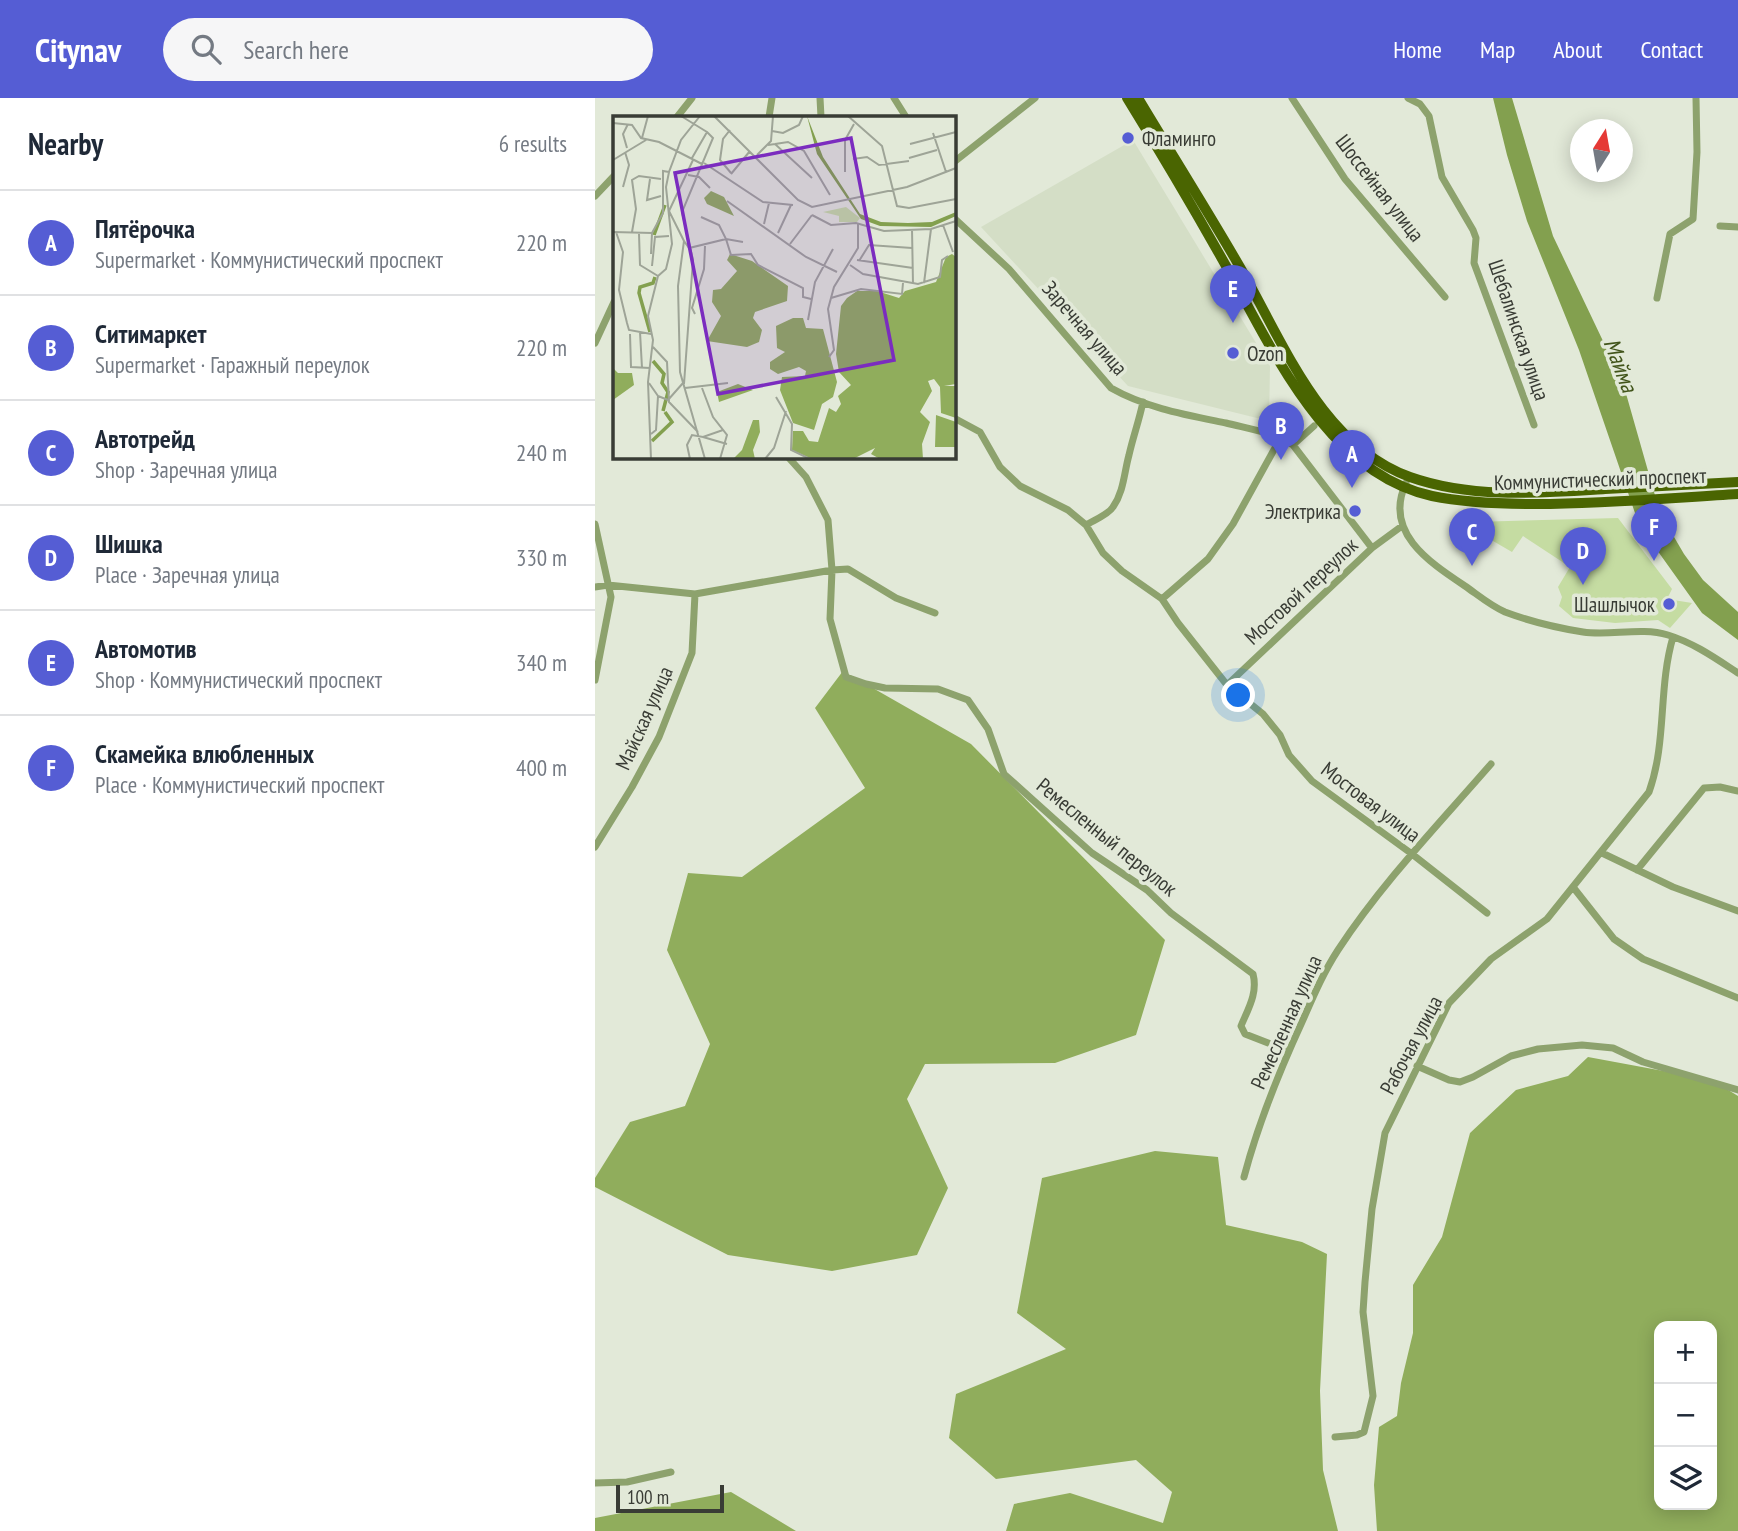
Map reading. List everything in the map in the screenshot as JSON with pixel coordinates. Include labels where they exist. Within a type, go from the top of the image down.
[{"type":"main road","name":"Коммунистический проспект","points":[[1127,98],[1295,386],[1314,414],[1353,454],[1374,471],[1406,482],[1517,493],[1738,482]]},
{"type":"main road","name":"Коммунистический проспект","points":[[1138,98],[1238,263],[1309,389],[1328,415],[1357,444],[1406,482],[1431,496],[1504,504],[1614,503],[1738,494]]},
{"type":"street","points":[[678,116],[692,98]]},
{"type":"street","points":[[769,116],[772,98]]},
{"type":"street","points":[[820,98],[821,116]]},
{"type":"street","points":[[894,98],[906,116]]},
{"type":"street","points":[[955,161],[1035,98]]},
{"type":"street","name":"Шоссейная улица","points":[[1292,98],[1345,179],[1445,297]]},
{"type":"street","name":"Шебалинская улица","points":[[1408,98],[1420,104],[1429,116],[1443,177],[1473,230],[1476,238],[1474,262],[1534,425]]},
{"type":"street","points":[[1657,298],[1670,234],[1693,219],[1697,152],[1696,98]]},
{"type":"street","points":[[595,196],[613,177]]},
{"type":"street","name":"Заречная улица","points":[[955,219],[1009,269],[1111,388],[1128,398],[1281,438],[1293,445]]},
{"type":"street","points":[[1720,226],[1738,227]]},
{"type":"street","points":[[595,343],[613,304]]},
{"type":"street","points":[[1086,526],[1112,509],[1118,496],[1125,478],[1128,456],[1138,429],[1143,402]]},
{"type":"street","name":"Мостовая улица","points":[[955,419],[980,432],[1000,467],[1020,486],[1068,510],[1086,526],[1103,553],[1122,571],[1162,599],[1227,685],[1263,714],[1280,735],[1289,755],[1312,781],[1487,913]]},
{"type":"street","points":[[1314,426],[1293,445],[1372,548]]},
{"type":"street","points":[[1162,599],[1207,559],[1233,524],[1281,438]]},
{"type":"street","points":[[789,458],[806,477],[828,520],[832,570]]},
{"type":"street","points":[[1406,482],[1399,501],[1402,526],[1410,540],[1460,583],[1503,611],[1584,632],[1665,634],[1697,646],[1738,673]]},
{"type":"street","points":[[595,524],[611,597],[595,680]]},
{"type":"street","name":"Мостовой переулок","points":[[1227,685],[1372,548],[1402,526]]},
{"type":"street","points":[[595,587],[608,585],[695,594],[848,569],[896,598],[935,613]]},
{"type":"street","name":"Ремесленный переулок","points":[[832,570],[830,619],[846,677],[885,688],[938,690],[968,700],[988,729],[1004,774],[1092,853],[1147,890],[1181,921],[1253,974],[1253,995],[1241,1026],[1245,1034],[1289,1051]]},
{"type":"street","name":"Майская улица","points":[[595,846],[659,737],[692,653],[695,594]]},
{"type":"street","name":"Рабочая улица","points":[[1335,1437],[1364,1432],[1373,1396],[1363,1312],[1372,1209],[1385,1133],[1450,1003],[1491,959],[1547,919],[1649,792],[1658,768],[1666,661],[1673,637]]},
{"type":"street","name":"Ремесленная улица","points":[[1244,1177],[1289,1051],[1320,981],[1337,951],[1384,887],[1490,764]]},
{"type":"street","points":[[1637,870],[1704,788],[1720,787],[1738,791]]},
{"type":"street","points":[[1602,853],[1674,887],[1738,911]]},
{"type":"street","points":[[1573,887],[1614,939],[1643,959],[1738,998]]},
{"type":"street","points":[[1417,1066],[1459,1082],[1511,1056],[1538,1049],[1582,1045],[1613,1048],[1643,1062],[1738,1090]]},
{"type":"street","points":[[595,1483],[627,1482],[671,1472]]},
{"type":"shaded area","name":"Майма","points":[[1493,98],[1512,98],[1553,236],[1623,383],[1660,513],[1703,580],[1738,612],[1738,640],[1702,613],[1652,543],[1635,513],[1579,350],[1527,221]]},
{"type":"shaded area","points":[[1133,140],[1270,366],[1269,421],[1128,386],[981,227]]},
{"type":"shaded area","points":[[1618,518],[1672,589],[1667,599],[1692,603],[1670,628],[1658,620],[1615,623],[1573,618],[1559,606],[1562,597],[1558,587],[1570,567],[1523,536],[1512,552],[1481,534],[1472,522]]},
{"type":"shaded area","points":[[843,671],[971,744],[1165,940],[1136,1035],[1055,1063],[925,1064],[907,1099],[948,1188],[917,1255],[832,1271],[728,1255],[595,1187],[595,1178],[630,1122],[685,1106],[710,1044],[667,950],[688,873],[742,877],[865,788],[815,708]]},
{"type":"shaded area","points":[[1588,1057],[1712,1080],[1738,1096],[1738,1531],[1377,1531],[1374,1485],[1379,1427],[1397,1416],[1401,1383],[1413,1333],[1413,1285],[1442,1237],[1470,1133],[1516,1090],[1568,1076]]},
{"type":"shaded area","points":[[1155,1151],[1218,1157],[1226,1225],[1302,1242],[1327,1254],[1320,1391],[1323,1470],[1338,1531],[1006,1531],[1014,1504],[1070,1493],[1163,1523],[1172,1492],[1136,1460],[996,1479],[949,1438],[956,1394],[1066,1349],[1017,1313],[1042,1178]]},
{"type":"shaded area","points":[[731,1492],[796,1531],[595,1531],[595,1518]]},
{"type":"place","name":"Фламинго","points":[[1128,138]]},
{"type":"place","name":"Автомотив","points":[[1233,323]]},
{"type":"place","name":"Ozon","points":[[1233,353]]},
{"type":"place","name":"Ситимаркет","points":[[1281,460]]},
{"type":"place","name":"Пятёрочка","points":[[1352,488]]},
{"type":"place","name":"Электрика","points":[[1355,511]]},
{"type":"place","name":"Скамейка влюбленных","points":[[1654,561]]},
{"type":"place","name":"Автотрейд","points":[[1472,566]]},
{"type":"place","name":"Шишка","points":[[1583,585]]},
{"type":"place","name":"Шашлычок","points":[[1669,604]]}]
